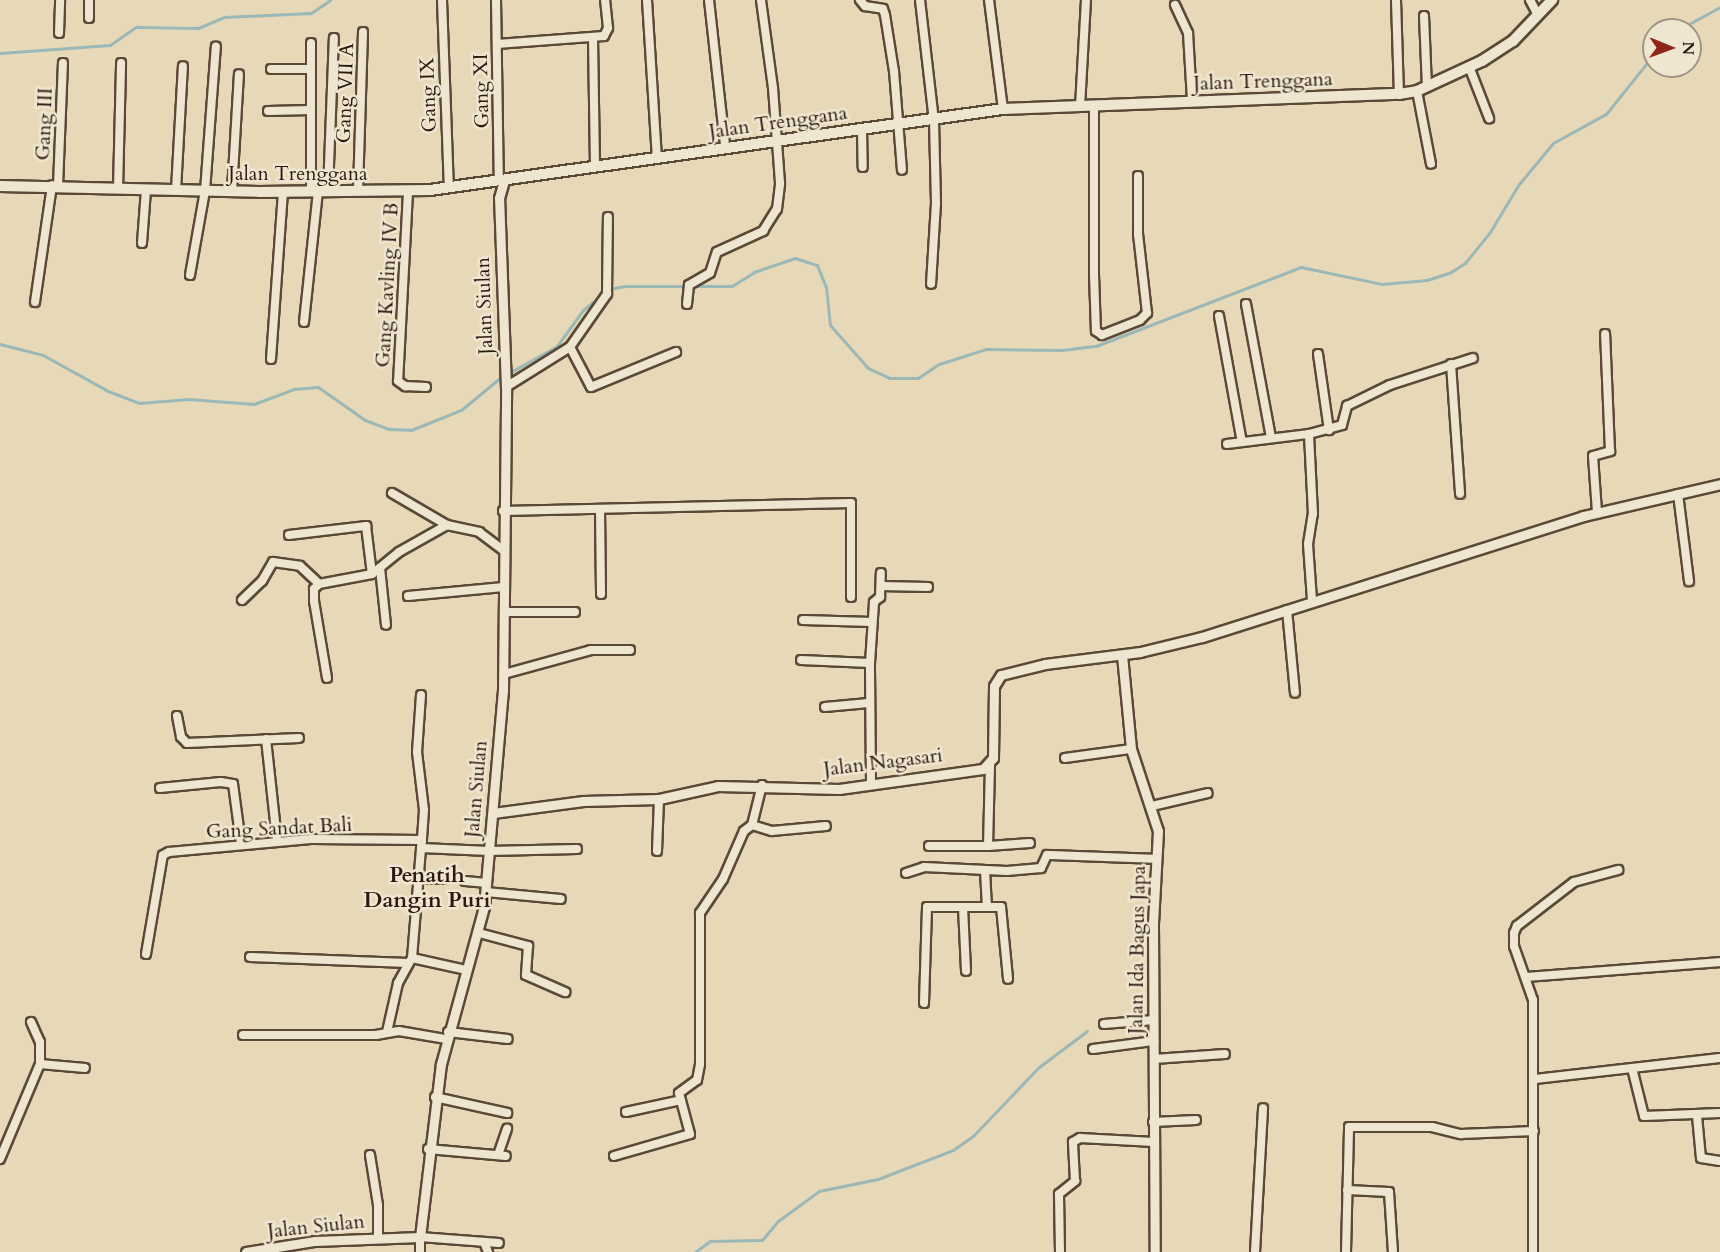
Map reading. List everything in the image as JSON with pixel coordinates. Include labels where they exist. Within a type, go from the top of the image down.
[{"type":"main road","name":"Jalan Trenggana","points":[[0,186],[206,191],[408,192],[499,181],[725,146],[934,121],[1003,109],[1399,94],[1422,89],[1470,69],[1513,41],[1552,0]]},
{"type":"street","points":[[59,33],[60,0]]},
{"type":"street","points":[[89,0],[89,18]]},
{"type":"street","name":"Gang IX","points":[[442,0],[449,188]]},
{"type":"street","name":"Gang XI","points":[[496,0],[499,181]]},
{"type":"street","points":[[497,45],[511,40],[603,36],[608,28],[605,0]]},
{"type":"street","points":[[647,0],[657,157]]},
{"type":"street","points":[[709,0],[725,146]]},
{"type":"street","points":[[687,304],[689,285],[710,273],[717,252],[759,234],[773,217],[779,199],[777,141],[761,0]]},
{"type":"street","points":[[860,0],[866,6],[883,9],[885,15],[902,170]]},
{"type":"street","points":[[920,0],[934,121],[936,203],[931,284]]},
{"type":"street","points":[[989,0],[1003,109]]},
{"type":"street","points":[[1080,107],[1086,0]]},
{"type":"street","points":[[1395,0],[1399,94]]},
{"type":"street","points":[[1530,0],[1538,15]]},
{"type":"street","points":[[1175,5],[1188,29],[1192,101]]},
{"type":"street","points":[[1424,16],[1422,89],[1431,164]]},
{"type":"street","name":"Gang VII A","points":[[358,191],[363,32]]},
{"type":"street","points":[[304,322],[334,38]]},
{"type":"street","points":[[593,38],[595,167]]},
{"type":"street","points":[[311,43],[311,110],[319,191]]},
{"type":"street","points":[[190,275],[206,191],[216,46]]},
{"type":"street","name":"Gang III","points":[[35,302],[55,186],[63,63]]},
{"type":"street","points":[[118,189],[121,63]]},
{"type":"street","points":[[176,190],[183,66]]},
{"type":"street","points":[[271,69],[311,69]]},
{"type":"street","points":[[1470,69],[1489,118]]},
{"type":"street","points":[[232,191],[239,74]]},
{"type":"street","points":[[1094,106],[1094,275],[1096,331],[1102,335],[1140,320],[1147,313],[1138,234],[1138,176]]},
{"type":"street","points":[[268,111],[311,110]]},
{"type":"street","points":[[862,128],[863,168]]},
{"type":"street","name":"Jalan Siulan","points":[[246,1252],[378,1238],[420,1237],[428,1149],[447,1035],[479,933],[487,888],[504,674],[503,516],[506,387],[499,181]]},
{"type":"street","points":[[142,243],[146,190]]},
{"type":"street","points":[[272,359],[283,191]]},
{"type":"street","name":"Gang Kavling IV B","points":[[408,192],[398,381],[405,386],[426,387]]},
{"type":"street","points":[[506,387],[570,347],[602,306],[608,288],[608,217]]},
{"type":"street","points":[[1246,304],[1272,438]]},
{"type":"street","points":[[1219,316],[1242,442]]},
{"type":"street","points":[[1597,512],[1593,456],[1610,451],[1605,334]]},
{"type":"street","points":[[570,347],[591,387],[675,352]]},
{"type":"street","points":[[1318,354],[1329,430]]},
{"type":"street","points":[[1227,444],[1329,430],[1342,425],[1347,405],[1390,384],[1473,358]]},
{"type":"street","points":[[1450,364],[1460,494]]},
{"type":"street","points":[[1309,434],[1313,514],[1308,544],[1312,600]]},
{"type":"street","points":[[988,846],[990,765],[998,676],[1045,664],[1122,655],[1202,637],[1312,600],[1597,512],[1720,484]]},
{"type":"street","points":[[392,493],[410,500],[447,525],[479,532],[503,546]]},
{"type":"street","points":[[1678,494],[1689,581]]},
{"type":"street","points":[[503,516],[600,510],[851,503],[851,597]]},
{"type":"street","points":[[600,510],[601,594]]},
{"type":"street","points":[[319,584],[372,574],[399,552],[447,525]]},
{"type":"street","points":[[289,535],[366,526],[372,574]]},
{"type":"street","points":[[242,600],[262,581],[273,562],[300,566],[319,584]]},
{"type":"street","points":[[380,568],[386,625]]},
{"type":"street","points":[[871,783],[870,663],[872,622],[881,573]]},
{"type":"street","points":[[319,584],[314,601],[327,678]]},
{"type":"street","points":[[880,586],[928,587]]},
{"type":"street","points":[[408,596],[504,587]]},
{"type":"street","points":[[1287,610],[1295,693]]},
{"type":"street","points":[[505,612],[575,612]]},
{"type":"street","points":[[803,620],[872,622]]},
{"type":"street","points":[[504,674],[591,650],[630,650]]},
{"type":"street","name":"Jalan Ida Bagus Japa","points":[[1122,655],[1131,749],[1152,806],[1158,831],[1155,860],[1153,1122],[1155,1252]]},
{"type":"street","points":[[801,660],[870,663]]},
{"type":"street","points":[[387,1032],[398,983],[410,961],[419,878],[424,810],[417,752],[421,694]]},
{"type":"street","points":[[825,707],[869,703]]},
{"type":"street","points":[[177,716],[182,737],[187,743],[299,738]]},
{"type":"street","points":[[266,739],[277,840]]},
{"type":"street","points":[[1065,758],[1131,749]]},
{"type":"street","name":"Jalan Nagasari","points":[[493,813],[583,801],[659,799],[718,786],[762,785],[828,789],[990,765]]},
{"type":"street","points":[[160,788],[221,782],[233,784],[241,843]]},
{"type":"street","points":[[614,1156],[690,1134],[680,1090],[697,1080],[700,1064],[700,913],[723,879],[744,831],[752,825],[762,785]]},
{"type":"street","points":[[1152,806],[1208,793]]},
{"type":"street","points":[[657,851],[659,799]]},
{"type":"street","points":[[752,825],[772,831],[826,826]]},
{"type":"street","name":"Gang Sandat Bali","points":[[146,954],[162,855],[277,840],[421,844],[489,851],[577,849]]},
{"type":"street","points":[[929,846],[1030,843]]},
{"type":"street","points":[[906,873],[924,867],[985,870],[1041,868],[1047,855],[1155,860]]},
{"type":"street","points":[[985,870],[987,907]]},
{"type":"street","points":[[1533,1252],[1535,1079],[1533,1000],[1527,977],[1514,946],[1517,926],[1574,882],[1618,870]]},
{"type":"street","points":[[419,878],[443,879]]},
{"type":"street","points":[[465,881],[487,888],[561,899]]},
{"type":"street","points":[[924,1003],[927,907],[1001,907],[1008,979]]},
{"type":"street","points":[[963,907],[966,971]]},
{"type":"street","points":[[479,933],[528,946],[526,975],[565,992]]},
{"type":"street","points":[[250,957],[410,961],[466,970]]},
{"type":"street","points":[[1527,977],[1720,962]]},
{"type":"street","points":[[1104,1024],[1154,1020]]},
{"type":"street","points":[[0,1159],[40,1064],[40,1042],[31,1022]]},
{"type":"street","points":[[243,1035],[387,1032],[508,1039]]},
{"type":"street","points":[[1092,1049],[1154,1041]]},
{"type":"street","points":[[1154,1059],[1225,1054]]},
{"type":"street","points":[[1535,1079],[1720,1058]]},
{"type":"street","points":[[40,1064],[85,1068]]},
{"type":"street","points":[[1632,1068],[1644,1116],[1697,1116],[1720,1113]]},
{"type":"street","points":[[435,1098],[507,1113]]},
{"type":"street","points":[[626,1112],[681,1100]]},
{"type":"street","points":[[1255,1252],[1263,1108]]},
{"type":"street","points":[[1697,1116],[1701,1158],[1720,1161]]},
{"type":"street","points":[[1153,1122],[1196,1120]]},
{"type":"street","points":[[1346,1252],[1348,1127],[1432,1127],[1461,1134],[1534,1131]]},
{"type":"street","points":[[428,1149],[502,1156],[507,1129]]},
{"type":"street","points":[[1060,1252],[1059,1194],[1075,1182],[1073,1142],[1080,1138],[1154,1142]]},
{"type":"street","points":[[370,1155],[378,1204],[378,1238]]},
{"type":"street","points":[[1347,1190],[1389,1192],[1393,1252]]},
{"type":"street","points":[[420,1252],[420,1237],[499,1243]]},
{"type":"street","points":[[484,1242],[488,1252]]},
{"type":"waterway","points":[[0,53],[110,45],[136,27],[198,28],[224,17],[311,13],[330,0]]},
{"type":"waterway","points":[[1700,18],[1720,7]]},
{"type":"waterway","points":[[0,344],[43,355],[108,391],[139,403],[189,399],[254,404],[294,389],[318,387],[365,420],[388,429],[411,430],[461,410],[500,378],[557,346],[583,310],[609,289],[625,286],[732,286],[754,272],[795,258],[817,265],[826,287],[830,325],[868,368],[889,378],[918,378],[939,364],[986,349],[1062,350],[1096,346],[1301,267],[1382,284],[1427,280],[1451,272],[1465,263],[1490,232],[1519,184],[1553,143],[1606,114],[1642,69]]},
{"type":"waterway","points":[[695,1252],[710,1241],[762,1240],[778,1221],[819,1191],[878,1179],[953,1150],[973,1136],[1039,1067],[1087,1031]]},
{"type":"district","name":"Penatih Dangin Puri","points":[[427,888]]}]
